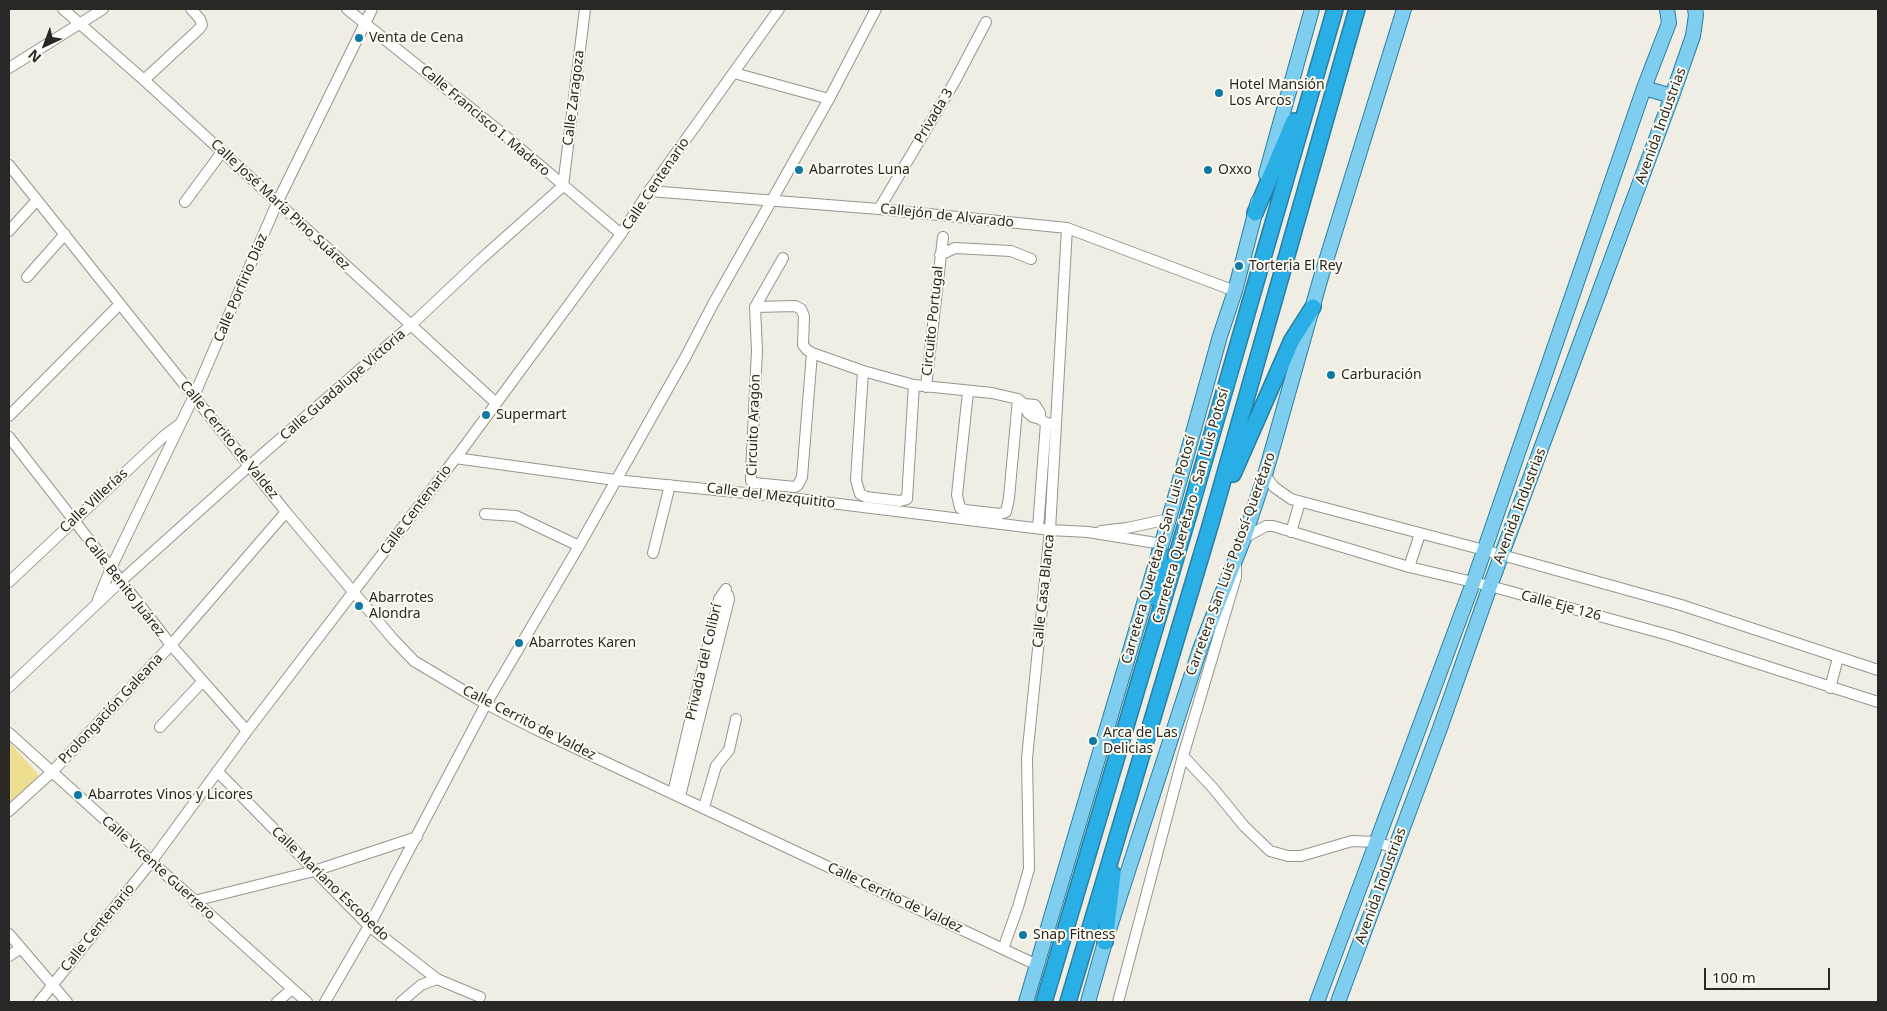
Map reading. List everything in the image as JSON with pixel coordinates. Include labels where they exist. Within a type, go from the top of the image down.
[{"type":"highway","name":"Carretera Querétaro - San Luis Potosí","points":[[1044,1002],[1334,9]]},
{"type":"highway","name":"Carretera Querétaro - San Luis Potosí","points":[[1068,1002],[1210,526],[1357,9]]},
{"type":"highway","points":[[1255,213],[1320,60]]},
{"type":"highway","points":[[1210,526],[1292,340],[1313,307]]},
{"type":"highway","points":[[1155,626],[1161,548]]},
{"type":"highway","points":[[1105,942],[1118,834]]},
{"type":"main road","name":"Carretera Querétaro-San Luis Potosí","points":[[1026,1002],[1161,548],[1220,336],[1235,292],[1312,9]]},
{"type":"main road","name":"Carretera San Luis Potosí-Querétaro","points":[[1088,1002],[1105,942],[1197,659],[1244,538],[1265,475],[1313,307],[1404,9]]},
{"type":"main road","name":"Avenida Industrias","points":[[1317,1002],[1473,583],[1668,23],[1667,9]]},
{"type":"main road","name":"Avenida Industrias","points":[[1338,1002],[1672,96],[1693,36],[1695,9]]},
{"type":"main road","points":[[1644,88],[1672,96]]},
{"type":"main road","points":[[1573,294],[1597,301]]},
{"type":"street","name":"Calle José María Pino Suárez","points":[[63,9],[144,80],[496,403]]},
{"type":"street","points":[[9,68],[103,9]]},
{"type":"street","points":[[144,80],[202,25],[200,19],[191,9]]},
{"type":"street","name":"Calle Francisco I. Madero","points":[[347,9],[503,134],[621,234]]},
{"type":"street","name":"Calle Porfirio Díaz","points":[[97,603],[111,568],[194,396],[277,203],[372,9]]},
{"type":"street","name":"Calle Zaragoza","points":[[563,186],[585,9]]},
{"type":"street","name":"Calle Centenario","points":[[39,1002],[151,862],[247,731],[496,403],[621,234],[649,191],[779,9]]},
{"type":"street","points":[[324,1002],[370,926],[486,704],[579,546],[685,358],[770,200],[829,99],[876,9]]},
{"type":"street","name":"Privada 3","points":[[880,209],[955,81],[986,22]]},
{"type":"street","points":[[734,73],[829,99]]},
{"type":"street","points":[[185,202],[222,152]]},
{"type":"street","name":"Calle Cerrito de Valdez","points":[[9,165],[286,512],[393,640],[414,661],[486,704],[534,729],[1037,965]]},
{"type":"street","name":"Calle Guadalupe Victoria","points":[[9,686],[121,581],[249,466],[411,325],[481,258],[563,186]]},
{"type":"street","name":"Callejón de Alvarado","points":[[649,191],[880,209],[1067,228],[1235,292]]},
{"type":"street","points":[[9,231],[38,200]]},
{"type":"street","name":"Calle Casa Blanca","points":[[1003,949],[1018,908],[1029,869],[1027,758],[1050,530],[1047,422],[1067,228]]},
{"type":"street","points":[[27,277],[64,234]]},
{"type":"street","name":"Circuito Portugal","points":[[926,387],[942,237]]},
{"type":"street","name":"Circuito Portugal","points":[[940,255],[955,248],[1011,251],[1031,259]]},
{"type":"street","points":[[755,307],[782,258]]},
{"type":"street","points":[[9,416],[120,304]]},
{"type":"street","points":[[755,307],[795,306],[801,309],[804,316],[803,345],[807,350],[863,372],[914,385],[992,394],[1021,401],[1033,417],[1047,422],[1038,528]]},
{"type":"street","name":"Circuito Aragón","points":[[755,307],[757,351],[751,472],[751,481],[754,483],[792,488],[798,485],[802,477],[812,353]]},
{"type":"street","points":[[863,372],[856,480],[860,494],[866,497],[900,501],[907,499],[914,385]]},
{"type":"street","points":[[968,392],[957,495],[960,508],[966,510],[1000,514],[1006,512],[1021,401]]},
{"type":"street","name":"Calle Villerías","points":[[9,582],[164,436],[182,422]]},
{"type":"street","name":"Calle Benito Juárez","points":[[9,437],[171,645],[247,731]]},
{"type":"street","name":"Calle del Mezquitito","points":[[455,458],[616,480],[1050,530],[1088,532],[1127,528],[1169,519]]},
{"type":"street","points":[[1265,475],[1274,487],[1291,499],[1300,502],[1484,550],[1681,605],[1878,670]]},
{"type":"street","points":[[653,553],[670,485]]},
{"type":"street","points":[[1291,532],[1300,502]]},
{"type":"street","name":"Prolongación Galeana","points":[[9,811],[52,772],[171,645],[286,512]]},
{"type":"street","points":[[485,514],[516,516],[579,546]]},
{"type":"street","name":"Calle Eje 126","points":[[1244,538],[1266,526],[1273,526],[1410,567],[1490,586],[1672,636],[1878,702]]},
{"type":"street","name":"Calle del Mezquitito","points":[[1088,532],[1161,548]]},
{"type":"street","points":[[1410,567],[1420,534]]},
{"type":"street","points":[[1118,1002],[1184,756],[1236,577],[1237,555]]},
{"type":"street","name":"Privada del Colibrí","points":[[676,794],[718,625],[729,599],[725,591]]},
{"type":"street","points":[[1830,688],[1838,658]]},
{"type":"street","points":[[160,728],[202,682]]},
{"type":"street","points":[[704,808],[716,766],[729,750],[736,720]]},
{"type":"street","name":"Calle Vicente Guerrero","points":[[9,733],[307,1002]]},
{"type":"street","points":[[1184,756],[1244,826],[1270,851],[1288,856],[1301,856],[1352,841],[1376,842],[1395,848]]},
{"type":"street","name":"Calle Mariano Escobedo","points":[[217,772],[370,926],[437,978],[480,997]]},
{"type":"street","points":[[194,901],[314,871],[417,837]]},
{"type":"street","points":[[9,934],[67,1002]]},
{"type":"street","points":[[9,956],[21,948]]},
{"type":"street","points":[[401,1002],[421,985],[437,978]]},
{"type":"street","points":[[277,1002],[292,989]]},
{"type":"shaded area","points":[[9,742],[39,775],[9,804]]},
{"type":"place","name":"Venta de Cena","points":[[359,38]]},
{"type":"place","name":"Hotel Mansión Los Arcos","points":[[1219,93]]},
{"type":"place","name":"Abarrotes Luna","points":[[799,170]]},
{"type":"place","name":"Oxxo","points":[[1208,170]]},
{"type":"place","name":"Torteria El Rey","points":[[1239,266]]},
{"type":"place","name":"Carburación","points":[[1331,375]]},
{"type":"place","name":"Supermart","points":[[486,415]]},
{"type":"place","name":"Abarrotes Alondra","points":[[359,606]]},
{"type":"place","name":"Abarrotes Karen","points":[[519,643]]},
{"type":"place","name":"Arca de Las Delicias","points":[[1093,741]]},
{"type":"place","name":"Abarrotes Vinos y Licores","points":[[78,795]]},
{"type":"place","name":"Snap Fitness","points":[[1023,935]]}]
